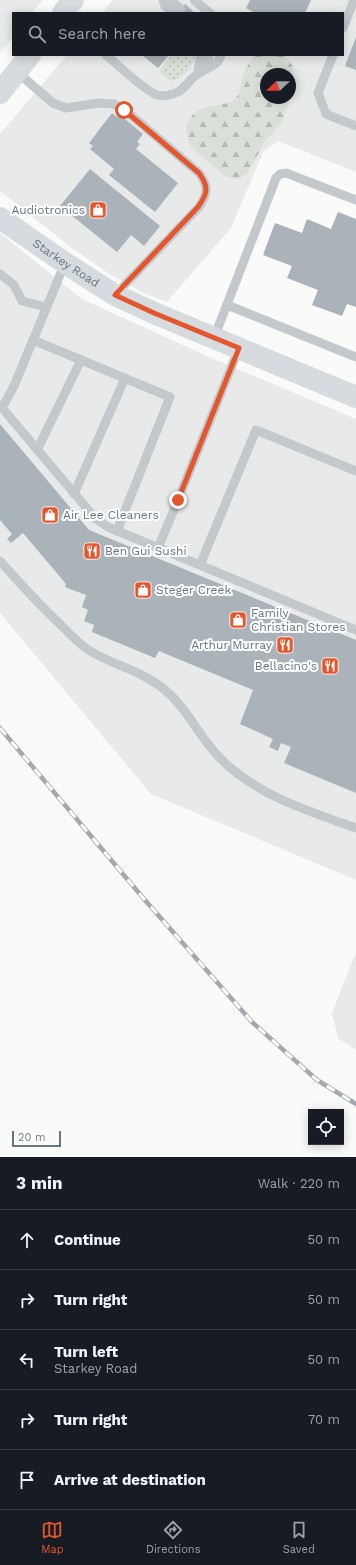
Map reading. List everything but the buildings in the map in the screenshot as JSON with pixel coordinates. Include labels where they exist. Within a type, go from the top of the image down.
[{"type":"street","points":[[64,12],[73,0]]},
{"type":"street","points":[[0,93],[23,63]]},
{"type":"street","name":"Starkey Road","points":[[0,218],[65,263],[115,295],[214,338],[356,396]]},
{"type":"lane","points":[[163,0],[165,6],[178,11]]},
{"type":"lane","points":[[170,0],[178,11]]},
{"type":"lane","points":[[194,0],[209,12]]},
{"type":"lane","points":[[344,25],[354,0]]},
{"type":"lane","points":[[107,56],[146,88],[157,95],[168,96],[179,92],[197,74],[208,60],[209,56]]},
{"type":"lane","points":[[197,74],[201,56]]},
{"type":"lane","points":[[197,74],[213,66],[221,56]]},
{"type":"lane","points":[[333,56],[318,93],[326,114],[356,126]]},
{"type":"lane","points":[[23,63],[54,103],[66,108],[100,103],[114,104],[124,110],[199,173],[206,183],[206,197],[198,207],[115,295]]},
{"type":"lane","points":[[214,338],[276,178],[280,174],[286,173],[356,200]]},
{"type":"lane","points":[[65,263],[14,386],[1,407],[96,520],[117,531],[356,630]]},
{"type":"lane","points":[[0,274],[14,285],[22,301],[46,307]]},
{"type":"lane","points":[[227,305],[356,357]]},
{"type":"lane","points":[[33,340],[170,397],[117,531]]},
{"type":"lane","points":[[158,548],[239,348]]},
{"type":"lane","points":[[37,450],[81,360]]},
{"type":"lane","points":[[74,494],[125,378]]},
{"type":"lane","points":[[200,565],[256,430],[356,471]]},
{"type":"lane","points":[[0,561],[42,607],[78,642],[106,660],[146,676],[165,690],[182,706],[206,742],[220,758],[241,777],[264,792],[356,828]]},
{"type":"shaded area","points":[[0,0],[42,0],[33,12],[12,12],[12,38],[0,53]]},
{"type":"shaded area","points":[[113,0],[356,0],[356,172],[278,141],[263,152],[231,228],[167,302],[144,293],[111,275],[73,249],[0,191],[0,134],[66,56],[344,56],[344,12],[103,12]]},
{"type":"shaded area","points":[[0,233],[82,299],[207,356],[356,419],[356,880],[151,794],[0,613]]},
{"type":"shaded area","points":[[356,952],[356,1050],[338,1038],[332,1013]]},
{"type":"green space","points":[[171,56],[196,56],[187,71],[175,80],[171,81],[159,71]]},
{"type":"green space","points":[[255,56],[285,56],[292,65],[292,68],[260,68],[260,104],[288,104],[283,120],[264,143],[248,172],[239,179],[227,177],[197,152],[188,140],[186,129],[189,120],[200,110],[206,107],[231,102],[235,99],[239,91],[244,72]]},
{"type":"railway","points":[[0,728],[144,899],[252,1022],[317,1080],[356,1104]]},
{"type":"place","name":"Audiotronics","points":[[98,210]]},
{"type":"place","name":"Air Lee Cleaners","points":[[50,515]]},
{"type":"place","name":"Ben Gui Sushi","points":[[92,551]]},
{"type":"place","name":"Steger Creek","points":[[143,590]]},
{"type":"place","name":"Family Christian Stores","points":[[238,620]]},
{"type":"place","name":"Arthur Murray","points":[[285,645]]},
{"type":"place","name":"Bellacino's","points":[[330,666]]},
{"type":"route","points":[[124,110],[199,173],[206,183],[206,197],[115,295],[154,313],[239,348],[178,500]]}]
